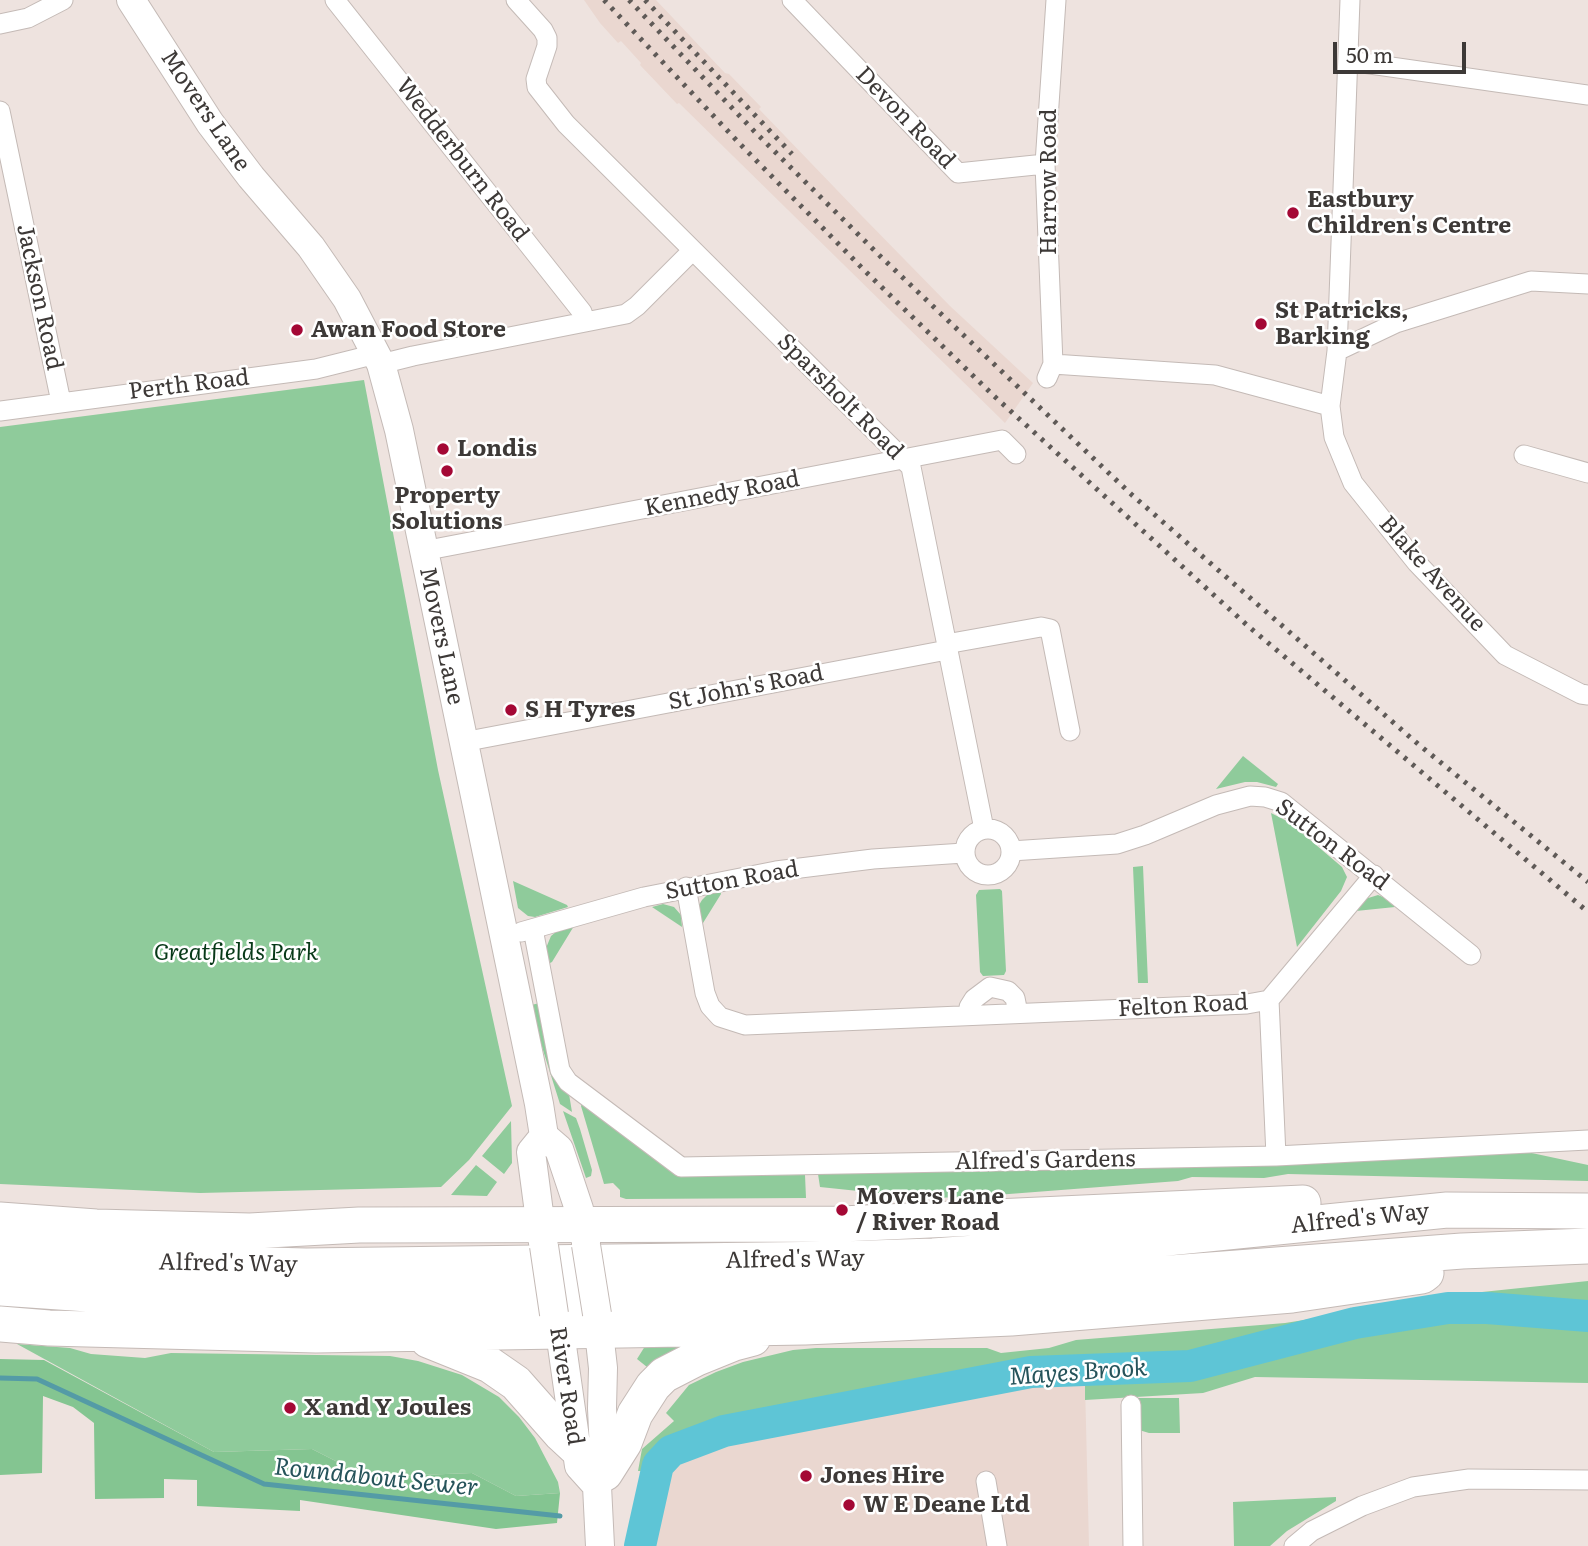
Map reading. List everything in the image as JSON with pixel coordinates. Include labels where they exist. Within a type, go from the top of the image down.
[{"type":"highway","points":[[0,1220],[96,1227],[250,1231],[359,1225],[585,1235],[1340,1202],[1447,1210]]},
{"type":"highway","name":"Alfred's Way","points":[[0,1254],[118,1261],[306,1266],[841,1259],[933,1256],[1130,1242],[1447,1210],[1588,1210]]},
{"type":"highway","name":"Alfred's Way","points":[[0,1288],[117,1296],[306,1301],[829,1294],[1026,1284],[1462,1251],[1588,1246]]},
{"type":"highway","points":[[0,1324],[49,1328],[316,1335],[557,1323],[805,1327],[1011,1318],[1292,1295],[1422,1276],[1462,1251]]},
{"type":"highway","points":[[601,1480],[624,1443],[635,1414],[653,1385],[664,1375],[734,1343],[805,1327]]},
{"type":"highway","points":[[396,1333],[436,1342],[490,1365],[516,1383],[575,1447]]},
{"type":"street","points":[[0,24],[28,18],[63,0]]},
{"type":"street","name":"Movers Lane","points":[[131,0],[210,122],[251,177],[311,247],[346,299],[379,359],[399,430],[544,1136],[559,1149],[585,1235],[592,1279]]},
{"type":"street","name":"Wedderburn Road","points":[[335,0],[582,312],[585,321]]},
{"type":"street","name":"Sparsholt Road","points":[[516,0],[547,38],[536,79],[540,94],[566,124],[692,251],[911,467],[984,829]]},
{"type":"street","name":"Devon Road","points":[[792,0],[958,173],[1045,164]]},
{"type":"street","name":"Harrow Road","points":[[1056,0],[1045,164],[1050,371],[1214,374],[1330,406]]},
{"type":"street","name":"Blake Avenue","points":[[1350,0],[1337,351],[1330,406],[1334,437],[1353,483],[1418,563],[1505,655],[1581,694],[1588,695]]},
{"type":"street","points":[[1349,61],[1588,95]]},
{"type":"street","name":"Jackson Road","points":[[0,111],[61,402]]},
{"type":"street","name":"Perth Road","points":[[0,411],[414,356],[626,314],[692,251]]},
{"type":"street","points":[[1337,351],[1396,323],[1531,281],[1588,284]]},
{"type":"street","name":"Kennedy Road","points":[[423,551],[902,457],[1002,440],[1016,454]]},
{"type":"street","points":[[1524,455],[1588,473]]},
{"type":"street","name":"St John's Road","points":[[463,742],[1041,627],[1050,629],[1070,731]]},
{"type":"street","name":"Sutton Road","points":[[1012,850],[1117,844],[1216,805],[1250,796],[1265,797],[1281,802],[1471,955]]},
{"type":"street","points":[[984,829],[1000,832],[1008,840],[1012,850],[1006,867],[986,876],[972,869],[964,853],[972,835],[984,829]]},
{"type":"street","name":"Sutton Road","points":[[503,936],[686,887],[790,869],[873,859],[964,853]]},
{"type":"street","name":"Felton Road","points":[[686,887],[705,993],[710,1006],[720,1017],[745,1025],[969,1014],[969,1007],[974,999],[990,987],[1009,991],[1015,998],[1018,1013],[1247,1004],[1269,1000],[1374,875]]},
{"type":"street","name":"Alfred's Gardens","points":[[533,929],[560,1070],[568,1082],[681,1167],[1276,1156],[1588,1140]]},
{"type":"street","points":[[1269,1000],[1276,1156]]},
{"type":"street","name":"Movers Lane","points":[[544,1136],[531,1152],[549,1280]]},
{"type":"street","name":"River Road","points":[[592,1279],[603,1368],[600,1546]]},
{"type":"street","name":"River Road","points":[[549,1280],[579,1466],[601,1480]]},
{"type":"street","points":[[1131,1405],[1133,1546]]},
{"type":"street","points":[[1294,1546],[1312,1531],[1362,1506],[1413,1487],[1469,1479],[1588,1480]]},
{"type":"street","points":[[986,1481],[997,1546]]},
{"type":"shaded area","points":[[584,0],[656,0],[950,306],[1033,383],[1005,423],[679,103],[677,104],[621,41],[618,43],[600,23]]},
{"type":"shaded area","points":[[1085,1384],[1089,1546],[648,1546],[666,1469],[676,1460],[726,1445],[1014,1388]]},
{"type":"green space","name":"Greatfields Park","points":[[364,380],[438,770],[512,1106],[469,1160],[441,1187],[200,1193],[0,1184],[0,427]]},
{"type":"green space","points":[[1243,756],[1278,784],[1276,787],[1245,782],[1216,789]]},
{"type":"green space","points":[[1271,813],[1289,822],[1342,867],[1347,877],[1341,891],[1297,947]]},
{"type":"green space","points":[[1143,866],[1148,983],[1138,983],[1133,867]]},
{"type":"green space","points":[[513,881],[568,907],[535,917],[528,916],[518,908]]},
{"type":"green space","points":[[720,889],[721,894],[703,923],[699,923],[699,905],[702,900],[710,892]]},
{"type":"green space","points":[[1000,889],[1006,971],[1004,975],[983,976],[980,972],[976,895],[979,890]]},
{"type":"green space","points":[[1378,895],[1395,907],[1356,911],[1365,899]]},
{"type":"green space","points":[[663,904],[674,907],[681,915],[682,927],[652,907]]},
{"type":"green space","points":[[574,926],[550,963],[546,948],[551,936],[557,931]]},
{"type":"green space","points":[[540,1003],[569,1094],[572,1112],[560,1104],[536,1028],[531,1005]]},
{"type":"green space","points":[[582,1103],[685,1176],[805,1175],[806,1198],[620,1197],[620,1190],[613,1183],[604,1184]]},
{"type":"green space","points":[[563,1111],[576,1118],[580,1129],[592,1170],[591,1176],[586,1178]]},
{"type":"green space","points":[[511,1121],[512,1163],[504,1174],[482,1156]]},
{"type":"green space","points":[[1527,1152],[1588,1165],[1588,1181],[1288,1174],[1264,1178],[1192,1177],[1178,1181],[925,1198],[820,1187],[818,1174],[1134,1168]]},
{"type":"green space","points":[[476,1165],[497,1182],[487,1196],[451,1195]]},
{"type":"green space","points":[[1588,1281],[1588,1383],[1255,1377],[1203,1393],[1085,1400],[1085,1385],[1014,1388],[726,1445],[676,1460],[673,1444],[657,1454],[648,1471],[638,1471],[642,1449],[674,1421],[666,1413],[689,1385],[743,1362],[793,1350],[987,1348],[1001,1353],[1049,1348],[1076,1340],[1285,1323],[1482,1292]]},
{"type":"green space","points":[[687,1342],[652,1371],[637,1359],[647,1343]]},
{"type":"green space","points":[[17,1344],[145,1358],[171,1353],[390,1356],[418,1361],[462,1375],[499,1397],[535,1438],[558,1482],[560,1493],[516,1496],[472,1473],[367,1477],[312,1449],[214,1452]]},
{"type":"green space","points":[[0,1359],[44,1360],[214,1452],[312,1449],[367,1477],[472,1473],[516,1496],[560,1493],[557,1523],[496,1529],[300,1500],[300,1511],[197,1506],[197,1480],[164,1479],[164,1498],[95,1499],[94,1423],[73,1407],[43,1396],[42,1473],[0,1475]]},
{"type":"green space","points":[[1135,1398],[1179,1398],[1180,1433],[1149,1433],[1139,1430]]},
{"type":"green space","points":[[1336,1497],[1336,1501],[1287,1531],[1270,1546],[1234,1546],[1233,1502]]},
{"type":"waterway","name":"Mayes Brook","points":[[640,1546],[658,1465],[671,1451],[724,1431],[1031,1372],[1190,1366],[1355,1323],[1448,1308],[1487,1308],[1588,1316]]},
{"type":"waterway","name":"Roundabout Sewer","points":[[0,1378],[37,1379],[264,1484],[560,1516]]},
{"type":"railway","points":[[604,0],[865,271],[994,396],[1248,626],[1588,912]]},
{"type":"railway","points":[[629,0],[755,132],[879,255],[1132,495],[1418,744],[1588,882]]},
{"type":"railway","points":[[645,0],[792,154]]},
{"type":"place","name":"Eastbury Children's Centre","points":[[1293,213]]},
{"type":"place","name":"St Patricks, Barking","points":[[1261,324]]},
{"type":"place","name":"Awan Food Store","points":[[297,330]]},
{"type":"place","name":"Londis","points":[[443,449]]},
{"type":"place","name":"Property Solutions","points":[[447,471]]},
{"type":"place","name":"S H Tyres","points":[[511,710]]},
{"type":"place","name":"Movers Lane / River Road","points":[[842,1210]]},
{"type":"place","name":"X and Y Joules","points":[[290,1408]]},
{"type":"place","name":"Jones Hire","points":[[806,1476]]},
{"type":"place","name":"W E Deane Ltd","points":[[849,1505]]}]
